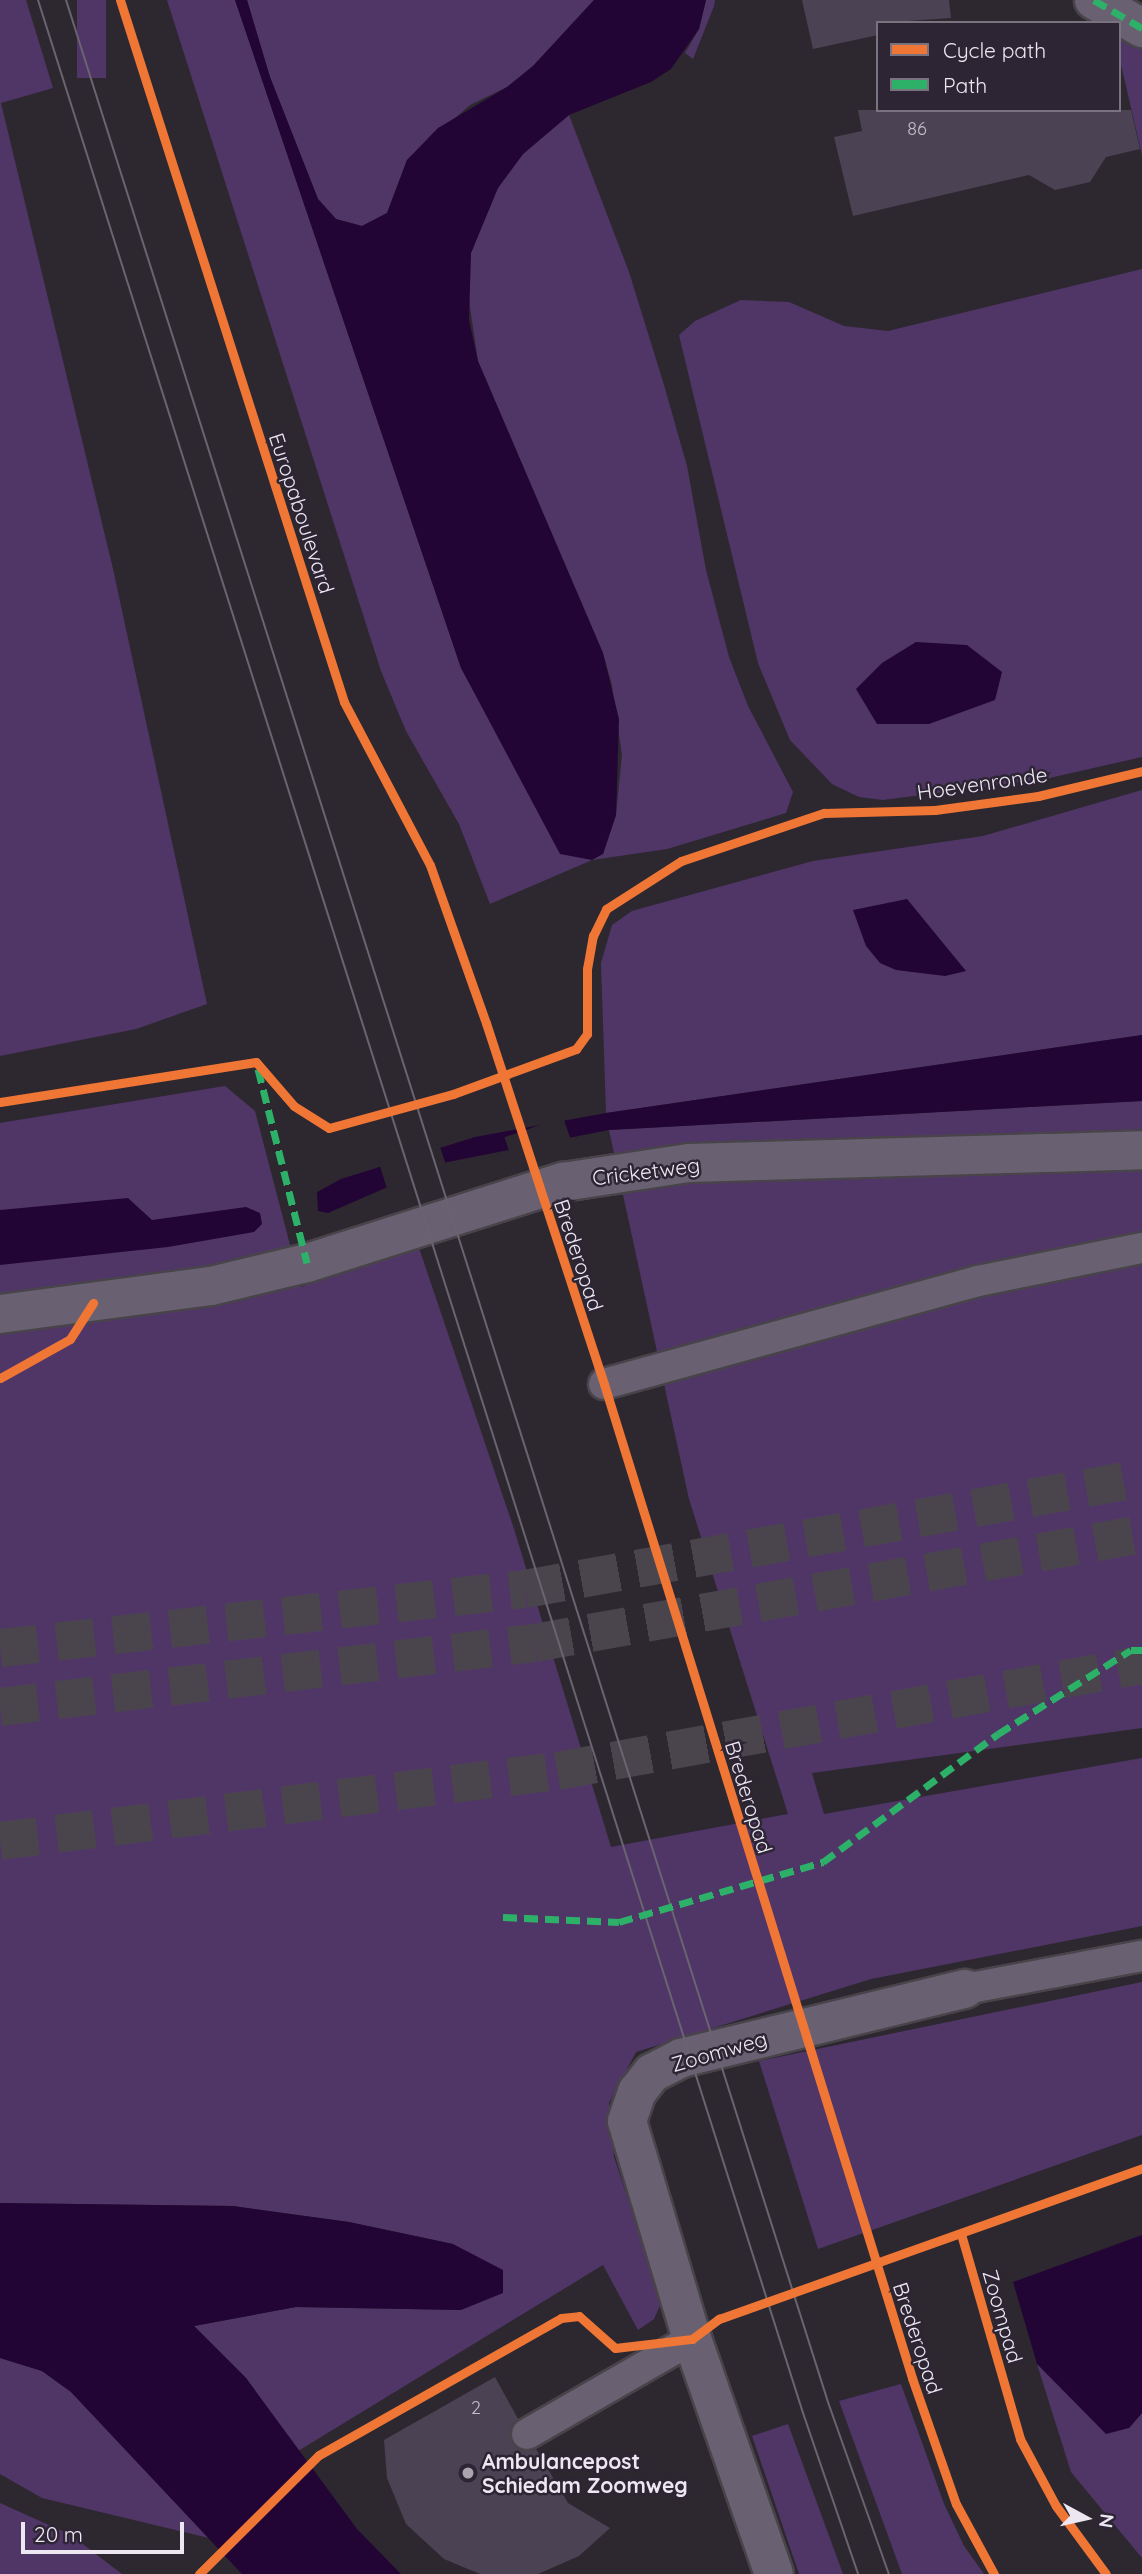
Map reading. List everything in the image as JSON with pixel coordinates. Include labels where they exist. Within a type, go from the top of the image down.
[{"type":"street","points":[[1094,0],[1142,28]]},
{"type":"street","name":"Cricketweg","points":[[0,1314],[211,1286],[307,1262],[563,1182],[676,1165],[1142,1150]]},
{"type":"street","name":"Zoomweg","points":[[774,2574],[692,2339],[627,2121],[637,2092],[652,2073],[681,2058],[965,1989]]},
{"type":"lane","points":[[604,1384],[978,1281],[1142,1248]]},
{"type":"lane","name":"Zoomweg","points":[[965,1989],[1142,1956]]},
{"type":"lane","points":[[527,2434],[692,2339]]},
{"type":"shaded area","points":[[0,0],[26,0],[53,88],[1,103],[113,569],[207,1004],[136,1029],[0,1056]]},
{"type":"shaded area","points":[[77,0],[106,0],[106,78],[77,78]]},
{"type":"shaded area","points":[[167,0],[235,0],[461,668],[512,756],[603,854],[616,815],[622,755],[612,685],[603,653],[478,361],[467,287],[471,253],[498,187],[523,154],[569,115],[629,272],[664,385],[687,466],[706,570],[729,657],[748,706],[793,792],[786,813],[667,849],[592,860],[490,904],[459,824],[406,731],[381,671]]},
{"type":"shaded area","points":[[235,0],[247,0],[270,77],[318,199],[336,219],[362,226],[387,213],[407,160],[438,128],[507,87],[533,66],[594,0],[706,0],[699,29],[671,69],[651,82],[569,115],[523,154],[498,188],[471,253],[469,320],[478,361],[603,653],[619,719],[616,815],[603,854],[592,860],[560,854],[461,668]]},
{"type":"shaded area","points":[[247,0],[594,0],[533,66],[507,87],[470,105],[407,160],[387,213],[362,226],[336,219],[318,199],[270,77]]},
{"type":"shaded area","points":[[706,0],[715,0],[714,6],[693,59],[685,53],[699,29]]},
{"type":"shaded area","points":[[1121,33],[1142,46],[1142,155],[1121,65]]},
{"type":"shaded area","points":[[1142,269],[1142,757],[1045,779],[883,800],[859,797],[832,784],[790,740],[758,663],[679,335],[695,321],[741,300],[789,302],[844,326],[888,331]]},
{"type":"shaded area","points":[[916,642],[967,645],[1002,672],[995,700],[929,724],[877,724],[856,689],[882,663]]},
{"type":"shaded area","points":[[1142,790],[1142,1035],[606,1113],[601,963],[612,925],[632,911],[813,861],[983,836]]},
{"type":"shaded area","points":[[907,899],[966,971],[945,976],[896,970],[880,963],[866,946],[853,910]]},
{"type":"shaded area","points":[[1142,1035],[1142,1101],[609,1130],[443,1163],[328,1213],[318,1211],[317,1192],[341,1179],[475,1137],[606,1113]]},
{"type":"shaded area","points":[[225,1086],[255,1111],[301,1287],[417,1242],[514,1529],[611,1847],[788,1814],[689,1499],[609,1130],[1142,1101],[1142,1728],[812,1773],[824,1814],[1142,1758],[1142,1926],[871,1979],[636,2052],[609,2103],[614,2157],[662,2301],[654,2319],[638,2330],[603,2265],[298,2451],[246,2378],[194,2326],[296,2307],[461,2310],[453,2244],[349,2222],[233,2206],[0,2203],[0,1123]]},
{"type":"shaded area","points":[[128,1198],[152,1220],[246,1207],[260,1213],[262,1224],[254,1232],[168,1247],[0,1265],[0,1210]]},
{"type":"shaded area","points":[[1142,1982],[1142,2135],[818,2249],[759,2061]]},
{"type":"shaded area","points":[[0,2203],[233,2206],[349,2222],[453,2244],[503,2270],[503,2293],[461,2310],[296,2307],[194,2326],[246,2378],[357,2529],[401,2574],[242,2574],[71,2392],[42,2371],[0,2358]]},
{"type":"shaded area","points":[[1142,2235],[1142,2413],[1129,2428],[1106,2434],[1037,2364],[1013,2282]]},
{"type":"shaded area","points":[[0,2358],[42,2371],[71,2392],[209,2538],[42,2498],[0,2474]]},
{"type":"shaded area","points":[[1037,2364],[1129,2428],[1142,2413],[1142,2558],[1071,2472]]},
{"type":"shaded area","points":[[901,2384],[944,2504],[964,2546],[984,2574],[902,2574],[839,2401]]},
{"type":"shaded area","points":[[788,2424],[843,2574],[799,2574],[752,2436]]},
{"type":"shaded area","points":[[0,2503],[71,2535],[122,2574],[0,2574]]},
{"type":"pier","points":[[563,1117],[571,1140],[512,1160],[504,1137]]},
{"type":"pier","points":[[439,1144],[446,1165],[388,1192],[379,1163]]},
{"type":"building","points":[[802,0],[949,0],[951,18],[876,21],[876,35],[813,49]]},
{"type":"building","points":[[858,110],[1131,110],[1140,149],[1106,157],[1090,182],[1055,190],[1029,175],[853,216],[834,137],[862,131]]},
{"type":"building","name":"Ambulancepost Schiedam Zoomweg","points":[[495,2377],[518,2419],[510,2433],[512,2443],[526,2451],[536,2449],[568,2503],[610,2528],[579,2556],[538,2574],[480,2574],[444,2559],[406,2524],[387,2478],[384,2440]]},
{"type":"tunnel","points":[[0,1648],[525,1589],[1142,1478]]},
{"type":"tunnel","points":[[0,1707],[534,1643],[1142,1534]]},
{"type":"tunnel","points":[[0,1841],[557,1771],[1142,1665]]},
{"type":"tram line","points":[[38,0],[803,2413],[858,2574]]},
{"type":"tram line","points":[[66,0],[829,2405],[889,2574]]},
{"type":"marked path","points":[[1094,0],[1142,28]]},
{"type":"marked path","points":[[258,1069],[307,1263]]},
{"type":"marked path","points":[[503,1917],[619,1922],[823,1862],[998,1734],[1131,1650],[1142,1650]]},
{"type":"cycle path","name":"Europaboulevard","points":[[120,0],[344,702],[430,865],[486,1023],[604,1384],[912,2378],[956,2504],[994,2574]]},
{"type":"cycle path","name":"Hoevenronde","points":[[0,1102],[256,1062],[294,1106],[329,1128],[453,1094],[576,1049],[587,1034],[587,969],[593,936],[606,909],[681,861],[824,813],[935,810],[1038,796],[1142,771]]},
{"type":"cycle path","points":[[0,1378],[70,1339],[93,1303]]},
{"type":"cycle path","points":[[199,2574],[319,2455],[561,2318],[579,2316],[615,2348],[692,2339],[719,2319],[1142,2168]]},
{"type":"cycle path","name":"Zoompad","points":[[961,2234],[1020,2439],[1056,2506],[1106,2574]]},
{"type":"place","name":"Ambulancepost Schiedam Zoomweg","points":[[468,2473]]}]
